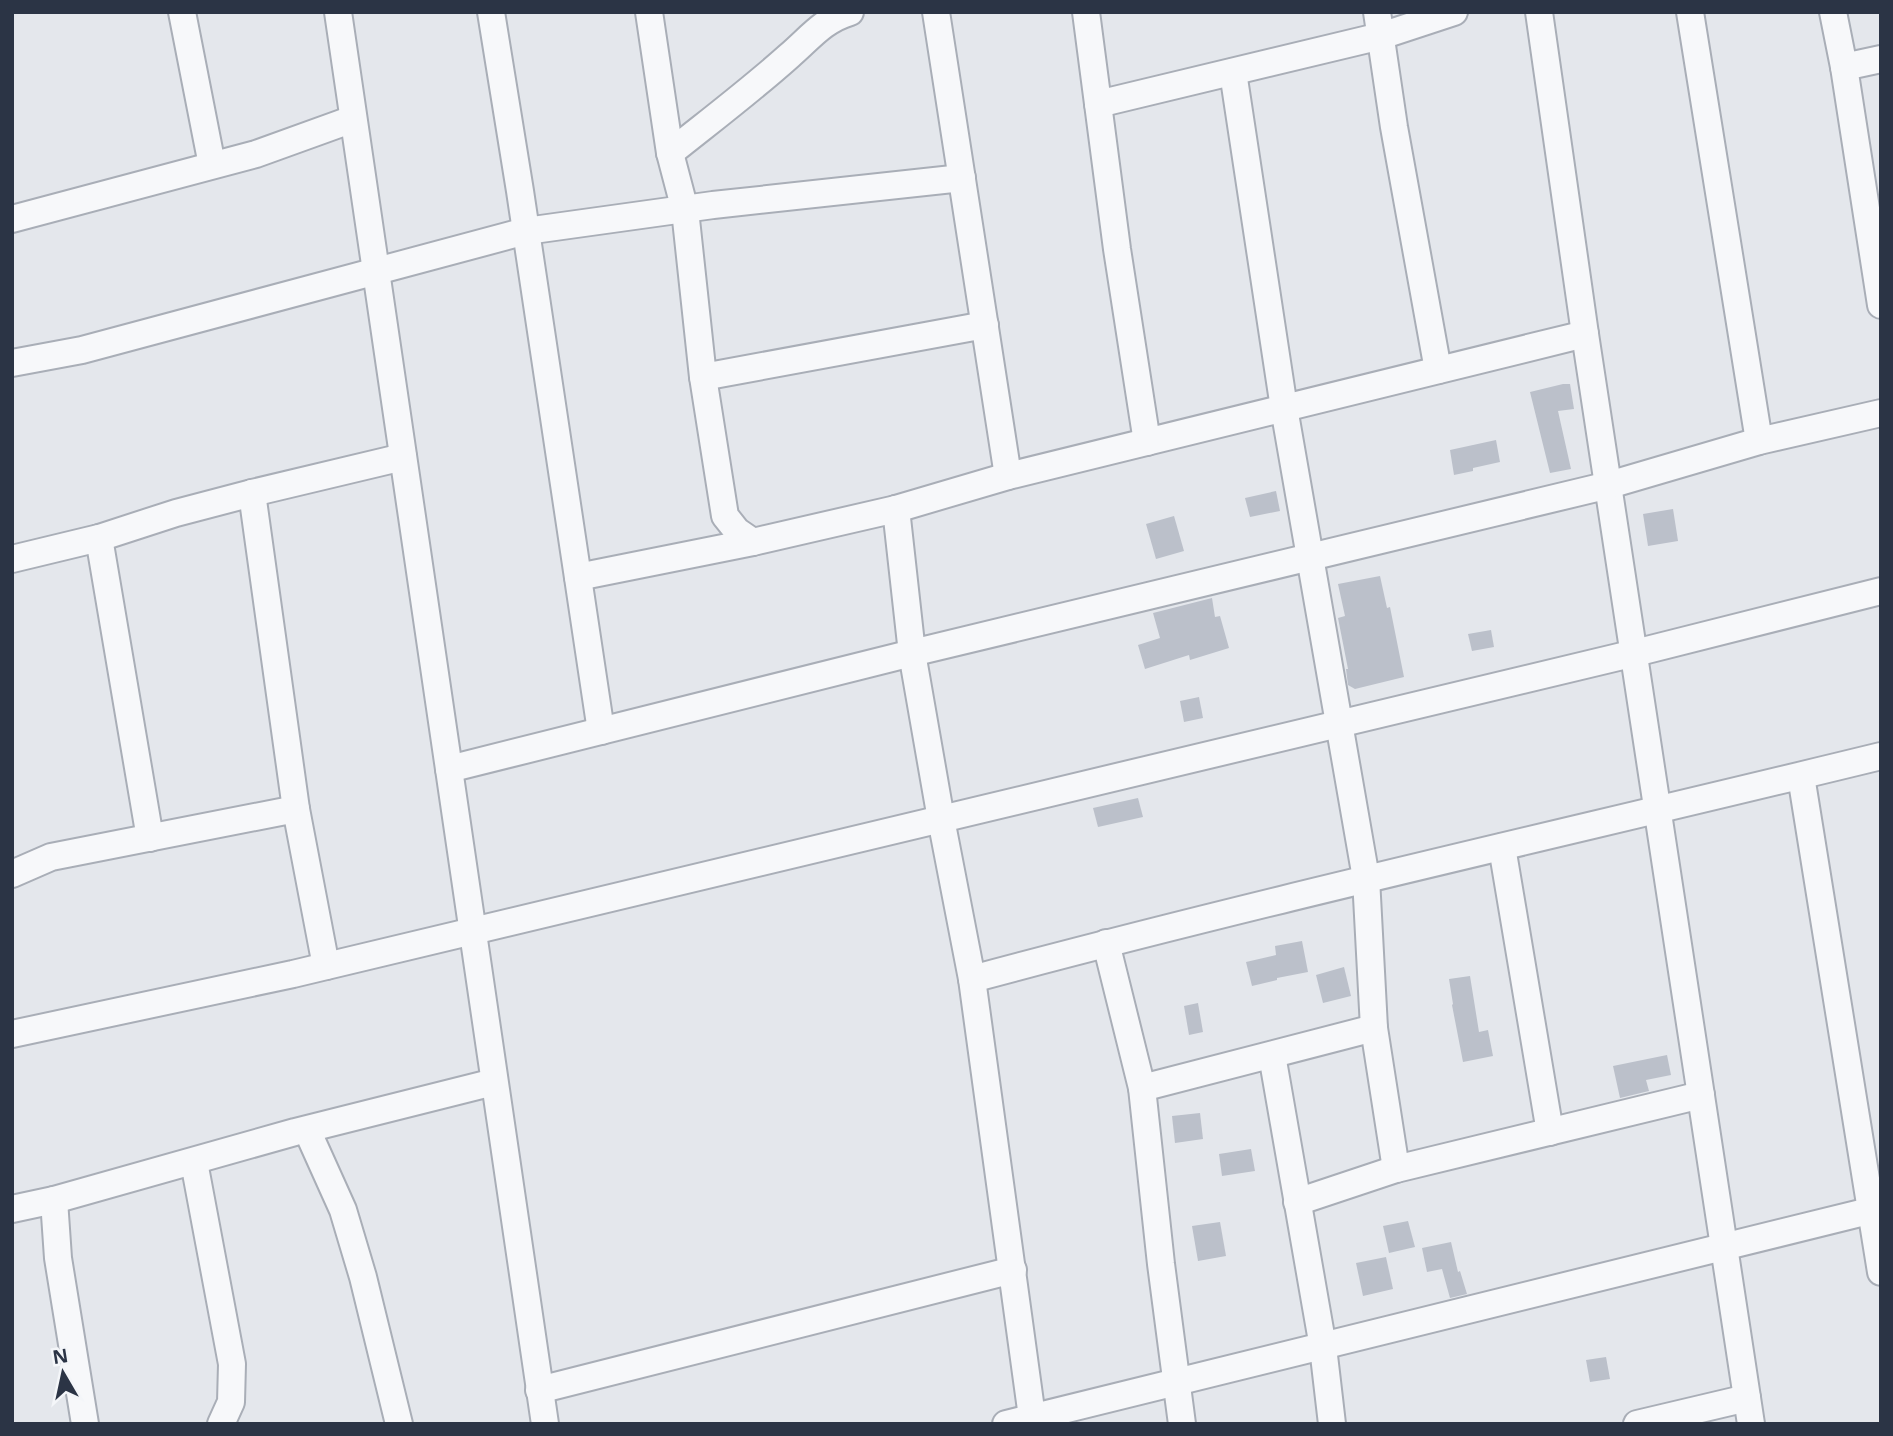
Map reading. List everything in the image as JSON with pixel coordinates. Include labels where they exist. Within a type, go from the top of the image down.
[{"type":"street","points":[[182,12],[212,165]]},
{"type":"street","points":[[338,12],[545,1424]]},
{"type":"street","points":[[491,12],[601,732]]},
{"type":"street","points":[[649,12],[670,153],[685,209],[703,377],[725,516],[737,531],[752,542]]},
{"type":"street","points":[[670,153],[791,55],[824,23],[835,16],[850,12]]},
{"type":"street","points":[[936,12],[1008,476]]},
{"type":"street","points":[[1086,12],[1117,249],[1147,442]]},
{"type":"street","points":[[1098,104],[1233,72],[1379,24],[1454,12]]},
{"type":"street","points":[[1539,12],[1585,334],[1749,1411],[1637,1424]]},
{"type":"street","points":[[1690,12],[1759,441]]},
{"type":"street","points":[[1833,12],[1878,261],[1881,305]]},
{"type":"street","points":[[1379,24],[1394,127],[1438,370]]},
{"type":"street","points":[[1844,67],[1881,59]]},
{"type":"street","points":[[1233,72],[1284,408],[1366,878],[1374,1028],[1396,1169]]},
{"type":"street","points":[[12,219],[256,154],[353,119]]},
{"type":"street","points":[[12,363],[82,350],[526,231],[727,203],[962,178]]},
{"type":"street","points":[[703,377],[985,324]]},
{"type":"street","points":[[578,577],[752,542],[895,509],[1008,476],[1585,334]]},
{"type":"street","points":[[449,769],[912,653],[1609,485],[1759,441],[1881,414]]},
{"type":"street","points":[[12,559],[99,538],[176,513],[252,493],[402,457]]},
{"type":"street","points":[[252,493],[296,810],[326,966]]},
{"type":"street","points":[[895,509],[912,653],[972,979],[1032,1417]]},
{"type":"street","points":[[99,538],[150,838]]},
{"type":"street","points":[[12,1034],[326,966],[1635,653],[1881,591]]},
{"type":"street","points":[[972,979],[1366,878],[1881,757]]},
{"type":"street","points":[[1801,776],[1876,1209],[1881,1272]]},
{"type":"street","points":[[12,874],[51,857],[296,810]]},
{"type":"street","points":[[1502,847],[1550,1132]]},
{"type":"street","points":[[1106,943],[1142,1088],[1182,1424]]},
{"type":"street","points":[[1142,1088],[1374,1028]]},
{"type":"street","points":[[1272,1055],[1322,1347],[1332,1424]]},
{"type":"street","points":[[12,1209],[494,1082]]},
{"type":"street","points":[[1297,1202],[1396,1169],[1701,1096]]},
{"type":"street","points":[[307,1130],[343,1210],[363,1277],[399,1424]]},
{"type":"street","points":[[194,1162],[232,1364],[231,1402],[221,1424]]},
{"type":"street","points":[[54,1200],[58,1258],[85,1424]]},
{"type":"street","points":[[1006,1424],[1876,1209]]},
{"type":"street","points":[[539,1391],[1013,1270]]},
{"type":"building","points":[[1570,384],[1574,409],[1558,411],[1571,469],[1550,473],[1530,392]]},
{"type":"building","points":[[1496,440],[1500,462],[1454,475],[1450,450]]},
{"type":"building","points":[[1276,491],[1280,511],[1250,517],[1245,498]]},
{"type":"building","points":[[1673,509],[1678,541],[1648,546],[1643,514]]},
{"type":"building","points":[[1174,516],[1184,551],[1156,559],[1146,524]]},
{"type":"building","points":[[1380,576],[1387,608],[1390,607],[1404,677],[1355,689],[1348,685],[1348,669],[1338,618],[1345,616],[1338,584]]},
{"type":"building","points":[[1212,598],[1215,617],[1220,616],[1229,648],[1190,660],[1189,655],[1145,669],[1138,645],[1160,638],[1153,613]]},
{"type":"building","points":[[1491,630],[1494,647],[1472,651],[1468,634]]},
{"type":"building","points":[[1199,697],[1203,718],[1184,722],[1180,701]]},
{"type":"building","points":[[1138,798],[1143,817],[1098,827],[1093,808]]},
{"type":"building","points":[[1302,941],[1308,972],[1252,986],[1246,962],[1276,955],[1275,946]]},
{"type":"building","points":[[1344,967],[1351,996],[1323,1003],[1316,975]]},
{"type":"building","points":[[1470,976],[1479,1032],[1488,1030],[1493,1056],[1463,1062],[1449,979]]},
{"type":"building","points":[[1198,1003],[1203,1032],[1189,1035],[1184,1006]]},
{"type":"building","points":[[1667,1055],[1671,1075],[1646,1080],[1649,1091],[1620,1098],[1613,1066]]},
{"type":"building","points":[[1200,1113],[1203,1139],[1175,1143],[1172,1116]]},
{"type":"building","points":[[1251,1149],[1255,1171],[1222,1176],[1219,1154]]},
{"type":"building","points":[[1408,1221],[1415,1247],[1389,1253],[1383,1226]]},
{"type":"building","points":[[1220,1222],[1226,1256],[1198,1261],[1192,1226]]},
{"type":"building","points":[[1451,1242],[1458,1272],[1460,1271],[1467,1294],[1450,1298],[1442,1269],[1427,1272],[1422,1248]]},
{"type":"building","points":[[1386,1257],[1393,1289],[1363,1296],[1356,1263]]},
{"type":"building","points":[[1606,1357],[1610,1379],[1590,1382],[1586,1360]]}]
